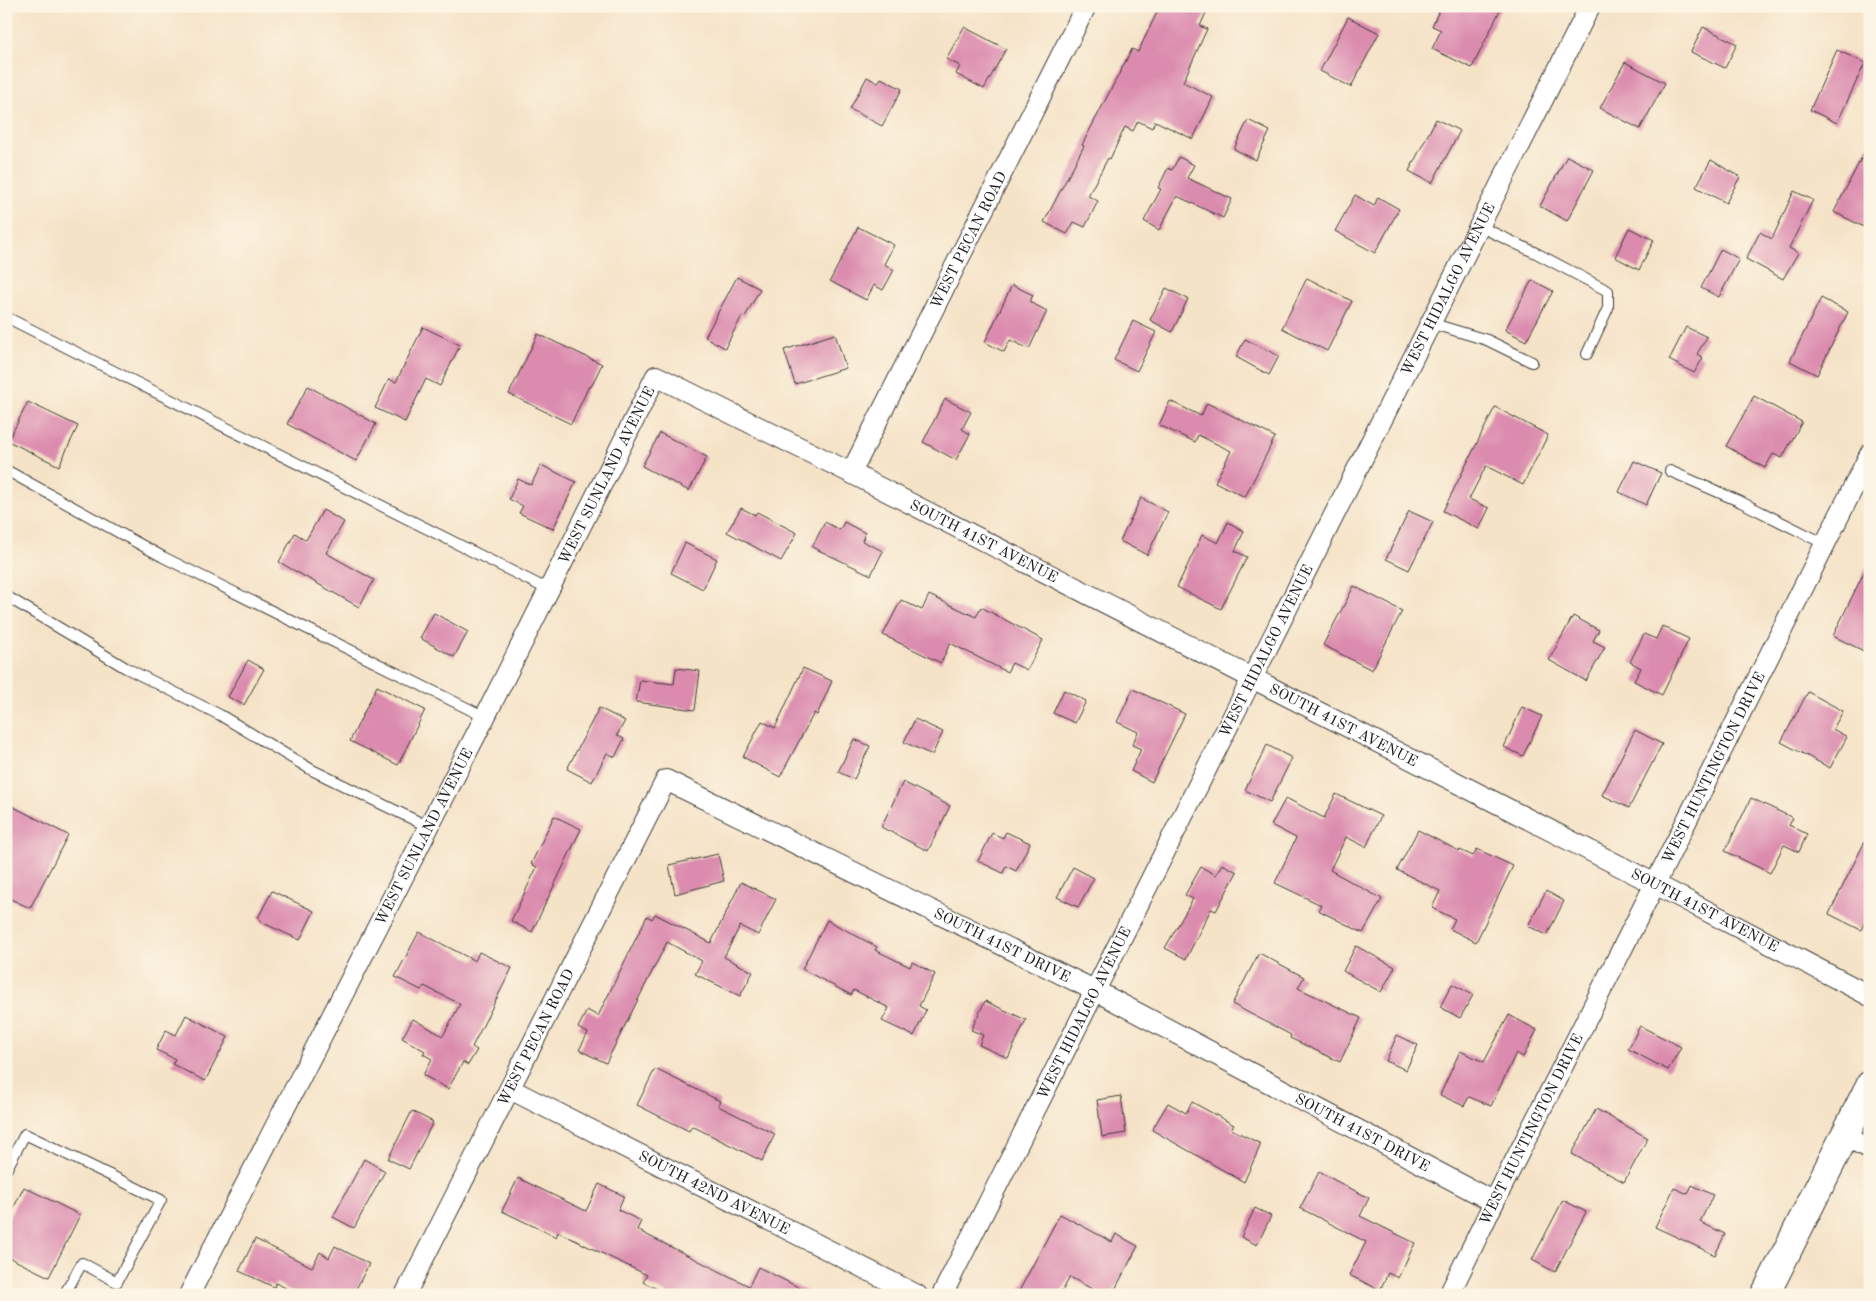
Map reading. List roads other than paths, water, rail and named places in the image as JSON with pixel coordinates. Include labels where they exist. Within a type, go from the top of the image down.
[{"type":"main road","points":[[1765,1295],[1870,1085]]},
{"type":"street","name":"WEST PECAN ROAD","points":[[851,473],[1086,6]]},
{"type":"street","name":"WEST HIDALGO AVENUE","points":[[942,1295],[1590,6]]},
{"type":"street","name":"SOUTH 41ST AVENUE","points":[[656,376],[851,473],[1870,996]]},
{"type":"street","name":"WEST SUNLAND AVENUE","points":[[188,1295],[485,717],[656,376]]},
{"type":"street","name":"WEST HUNTINGTON DRIVE","points":[[1449,1295],[1870,454]]},
{"type":"street","name":"WEST PECAN ROAD","points":[[405,1295],[666,780]]},
{"type":"street","name":"SOUTH 41ST DRIVE","points":[[666,780],[1096,991],[1494,1202]]},
{"type":"street","name":"SOUTH 42ND AVENUE","points":[[510,1089],[917,1295]]},
{"type":"street","points":[[1845,1136],[1870,1149]]},
{"type":"lane","points":[[1479,226],[1536,252],[1608,291],[1608,308],[1587,354]]},
{"type":"lane","points":[[6,317],[549,590]]},
{"type":"lane","points":[[1430,323],[1487,340],[1532,362]]},
{"type":"lane","points":[[6,470],[163,557],[485,717]]},
{"type":"lane","points":[[1670,471],[1741,502],[1825,544]]},
{"type":"lane","points":[[6,596],[126,668],[220,715],[312,770],[428,827]]},
{"type":"lane","points":[[6,1170],[24,1134],[161,1200],[117,1282],[82,1263],[64,1295]]}]
